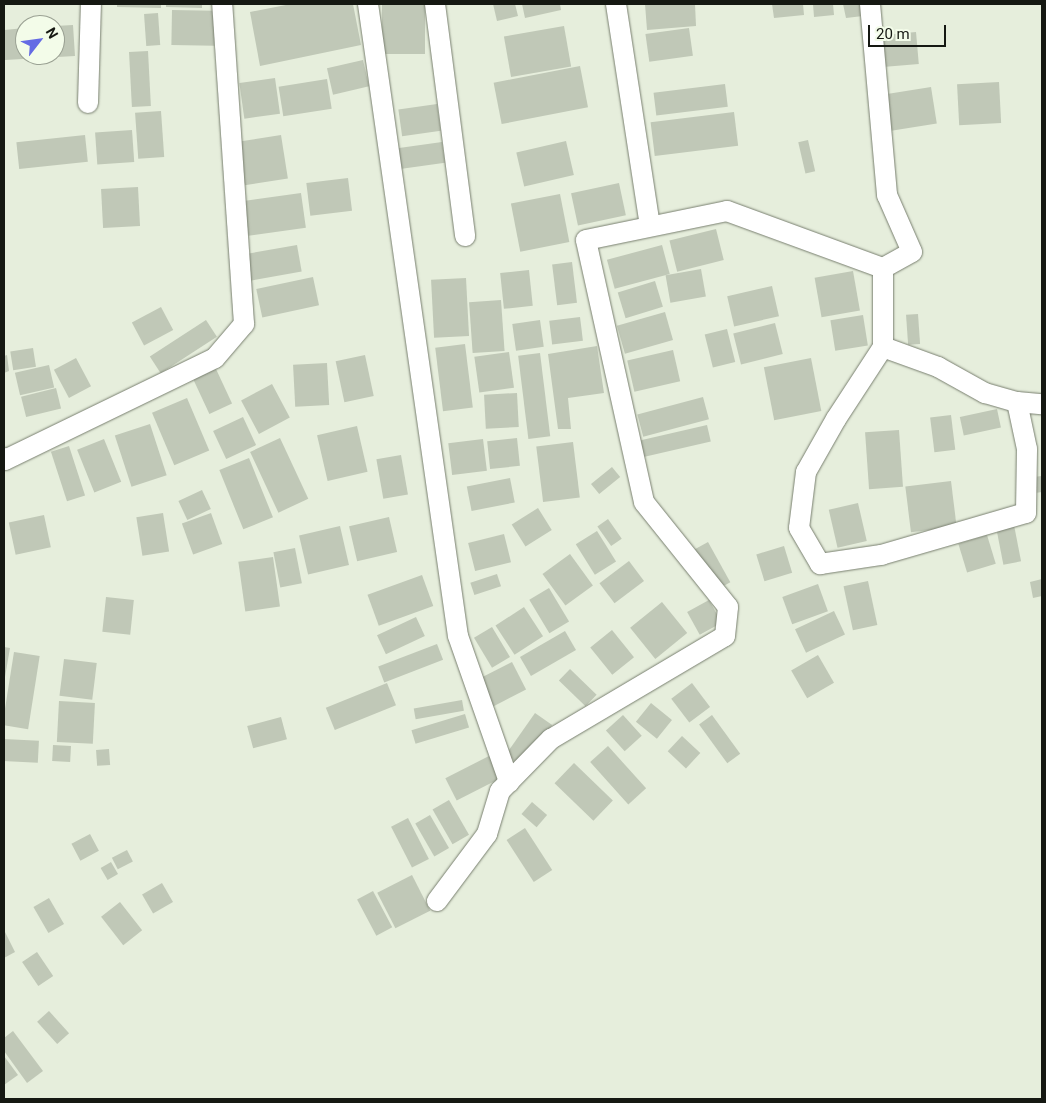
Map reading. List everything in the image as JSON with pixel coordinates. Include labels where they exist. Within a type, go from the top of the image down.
[{"type":"street","points":[[88,103],[91,4]]},
{"type":"street","points":[[4,458],[5,460],[215,358],[244,324],[222,4]]},
{"type":"street","points":[[368,4],[458,636],[509,782]]},
{"type":"street","points":[[435,4],[465,236]]},
{"type":"street","points":[[616,4],[650,224]]},
{"type":"street","points":[[437,901],[487,834],[500,791],[551,739],[578,721],[664,674],[725,636],[728,607],[644,502],[586,240],[650,224],[728,211],[883,268],[912,252],[887,195],[870,4]]},
{"type":"street","points":[[883,268],[884,347],[806,472],[799,528],[820,564],[881,556],[1026,513],[1026,449],[1016,402]]},
{"type":"street","points":[[884,347],[938,367],[985,393],[1016,402],[1042,404]]},
{"type":"building","points":[[117,4],[161,4],[161,8],[117,7]]},
{"type":"building","points":[[166,4],[202,4],[202,8],[166,7]]},
{"type":"building","points":[[291,4],[353,4],[361,45],[260,66],[250,12]]},
{"type":"building","points":[[382,4],[425,4],[425,54],[382,54]]},
{"type":"building","points":[[493,4],[515,4],[518,16],[497,21]]},
{"type":"building","points":[[522,4],[560,4],[561,10],[525,18]]},
{"type":"building","points":[[645,4],[695,4],[696,26],[647,30]]},
{"type":"building","points":[[772,4],[803,4],[804,15],[774,18]]},
{"type":"building","points":[[813,4],[833,4],[834,15],[814,17]]},
{"type":"building","points":[[843,4],[861,4],[863,16],[846,18]]},
{"type":"building","points":[[172,10],[215,11],[214,46],[171,45]]},
{"type":"building","points":[[158,13],[160,45],[146,46],[144,14]]},
{"type":"building","points":[[65,25],[73,25],[75,56],[65,57]]},
{"type":"building","points":[[564,26],[571,66],[511,77],[504,37]]},
{"type":"building","points":[[689,28],[693,56],[649,62],[645,34]]},
{"type":"building","points":[[15,29],[15,59],[5,60],[4,30]]},
{"type":"building","points":[[916,32],[919,64],[883,67],[880,35]]},
{"type":"building","points":[[148,51],[151,106],[132,107],[129,52]]},
{"type":"building","points":[[363,60],[369,86],[333,95],[327,68]]},
{"type":"building","points":[[580,66],[588,107],[502,124],[494,83]]},
{"type":"building","points":[[275,78],[280,114],[244,119],[239,83]]},
{"type":"building","points":[[327,79],[332,109],[283,116],[279,87]]},
{"type":"building","points":[[999,82],[1001,123],[959,125],[957,84]]},
{"type":"building","points":[[725,84],[728,107],[656,116],[654,93]]},
{"type":"building","points":[[931,87],[937,124],[891,131],[886,94]]},
{"type":"building","points":[[437,104],[441,131],[402,136],[398,109]]},
{"type":"building","points":[[161,111],[164,157],[138,159],[135,113]]},
{"type":"building","points":[[734,112],[738,146],[655,156],[651,122]]},
{"type":"building","points":[[132,130],[134,162],[97,165],[95,133]]},
{"type":"building","points":[[85,135],[88,162],[19,169],[16,142]]},
{"type":"building","points":[[281,135],[288,178],[241,186],[235,142]]},
{"type":"building","points":[[808,140],[815,171],[805,173],[798,142]]},
{"type":"building","points":[[566,141],[574,175],[524,187],[516,152]]},
{"type":"building","points":[[442,142],[445,163],[398,169],[395,149]]},
{"type":"building","points":[[348,178],[352,211],[310,216],[306,183]]},
{"type":"building","points":[[619,183],[626,215],[578,225],[571,193]]},
{"type":"building","points":[[138,187],[140,226],[103,228],[101,189]]},
{"type":"building","points":[[301,193],[306,228],[248,236],[244,201]]},
{"type":"building","points":[[560,194],[569,242],[520,252],[511,204]]},
{"type":"building","points":[[716,229],[724,260],[677,272],[669,241]]},
{"type":"building","points":[[297,245],[302,272],[249,281],[244,254]]},
{"type":"building","points":[[662,245],[670,274],[615,289],[607,260]]},
{"type":"building","points":[[572,262],[577,303],[557,305],[552,264]]},
{"type":"building","points":[[701,269],[706,297],[670,303],[666,275]]},
{"type":"building","points":[[529,270],[533,306],[504,309],[500,273]]},
{"type":"building","points":[[853,271],[860,310],[822,317],[815,278]]},
{"type":"building","points":[[313,277],[319,305],[262,317],[256,289]]},
{"type":"building","points":[[466,278],[469,336],[434,338],[431,280]]},
{"type":"building","points":[[655,281],[663,307],[626,318],[618,292]]},
{"type":"building","points":[[772,286],[779,316],[734,327],[727,296]]},
{"type":"building","points":[[501,300],[505,351],[473,353],[469,302]]},
{"type":"building","points":[[161,307],[173,330],[144,345],[132,322]]},
{"type":"building","points":[[665,312],[673,340],[625,354],[617,326]]},
{"type":"building","points":[[918,314],[920,344],[908,345],[906,315]]},
{"type":"building","points":[[863,315],[868,346],[835,351],[830,320]]},
{"type":"building","points":[[580,317],[583,341],[552,345],[549,321]]},
{"type":"building","points":[[206,320],[217,337],[161,373],[150,356]]},
{"type":"building","points":[[540,320],[544,347],[516,351],[512,324]]},
{"type":"building","points":[[775,323],[783,354],[741,364],[733,333]]},
{"type":"building","points":[[727,329],[735,362],[713,368],[705,335]]},
{"type":"building","points":[[465,344],[473,408],[443,411],[435,348]]},
{"type":"building","points":[[597,346],[604,393],[568,398],[571,429],[558,429],[548,354]]},
{"type":"building","points":[[33,348],[36,367],[13,370],[10,352]]},
{"type":"building","points":[[673,350],[680,381],[634,392],[627,361]]},
{"type":"building","points":[[509,352],[514,388],[479,393],[474,357]]},
{"type":"building","points":[[540,353],[550,436],[528,439],[518,356]]},
{"type":"building","points":[[7,355],[9,371],[4,373],[4,356]]},
{"type":"building","points":[[365,355],[374,396],[344,402],[336,361]]},
{"type":"building","points":[[76,358],[91,386],[69,398],[54,370]]},
{"type":"building","points":[[811,358],[821,411],[774,420],[764,367]]},
{"type":"building","points":[[327,363],[329,405],[295,407],[293,365]]},
{"type":"building","points":[[49,365],[54,387],[20,395],[15,373]]},
{"type":"building","points":[[216,369],[232,403],[209,414],[193,380]]},
{"type":"building","points":[[272,384],[290,418],[259,434],[241,400]]},
{"type":"building","points":[[56,388],[61,408],[26,417],[21,397]]},
{"type":"building","points":[[517,393],[519,427],[486,429],[484,395]]},
{"type":"building","points":[[703,397],[709,419],[643,437],[637,415]]},
{"type":"building","points":[[187,398],[209,450],[174,465],[152,413]]},
{"type":"building","points":[[997,409],[1001,428],[964,435],[960,417]]},
{"type":"building","points":[[951,415],[955,450],[934,452],[930,418]]},
{"type":"building","points":[[243,417],[256,445],[226,459],[213,431]]},
{"type":"building","points":[[150,424],[167,475],[131,487],[115,435]]},
{"type":"building","points":[[707,425],[711,442],[644,457],[640,441]]},
{"type":"building","points":[[357,426],[368,472],[328,481],[317,435]]},
{"type":"building","points":[[899,430],[903,487],[869,489],[865,432]]},
{"type":"building","points":[[280,438],[308,499],[278,513],[250,452]]},
{"type":"building","points":[[517,438],[520,466],[490,469],[487,441]]},
{"type":"building","points":[[104,439],[121,482],[94,493],[77,450]]},
{"type":"building","points":[[483,439],[487,471],[452,475],[448,443]]},
{"type":"building","points":[[573,442],[580,498],[543,502],[536,447]]},
{"type":"building","points":[[69,446],[85,495],[67,501],[51,452]]},
{"type":"building","points":[[401,455],[408,494],[383,499],[376,459]]},
{"type":"building","points":[[249,458],[273,517],[243,529],[219,470]]},
{"type":"building","points":[[612,467],[620,477],[599,494],[591,484]]},
{"type":"building","points":[[1042,476],[1042,492],[1035,493],[1033,477]]},
{"type":"building","points":[[510,478],[515,503],[472,511],[467,486]]},
{"type":"building","points":[[951,481],[957,527],[911,532],[905,487]]},
{"type":"building","points":[[202,490],[211,509],[187,520],[178,501]]},
{"type":"building","points":[[858,503],[867,541],[838,548],[829,510]]},
{"type":"building","points":[[538,508],[552,530],[525,546],[512,524]]},
{"type":"building","points":[[163,513],[169,552],[142,556],[136,517]]},
{"type":"building","points":[[211,513],[222,544],[193,555],[182,524]]},
{"type":"building","points":[[44,515],[51,547],[16,555],[9,522]]},
{"type":"building","points":[[389,517],[397,552],[357,561],[349,526]]},
{"type":"building","points":[[608,519],[622,539],[611,546],[597,526]]},
{"type":"building","points":[[1014,525],[1021,561],[1003,565],[996,528]]},
{"type":"building","points":[[340,526],[349,565],[308,574],[299,535]]},
{"type":"building","points":[[597,531],[616,562],[595,575],[576,544]]},
{"type":"building","points":[[504,534],[511,562],[475,571],[468,543]]},
{"type":"building","points":[[987,535],[996,564],[967,572],[958,544]]},
{"type":"building","points":[[708,542],[730,582],[717,590],[695,549]]},
{"type":"building","points":[[784,546],[792,573],[764,581],[756,554]]},
{"type":"building","points":[[295,548],[302,583],[280,588],[273,552]]},
{"type":"building","points":[[570,554],[593,586],[565,606],[542,574]]},
{"type":"building","points":[[273,557],[280,607],[245,611],[238,562]]},
{"type":"building","points":[[629,561],[644,581],[614,603],[599,583]]},
{"type":"building","points":[[497,574],[501,586],[474,595],[470,583]]},
{"type":"building","points":[[422,575],[433,606],[379,626],[367,595]]},
{"type":"building","points":[[1042,579],[1042,596],[1033,598],[1030,582]]},
{"type":"building","points":[[868,581],[877,625],[853,630],[844,586]]},
{"type":"building","points":[[818,584],[828,611],[792,624],[782,597]]},
{"type":"building","points":[[549,588],[569,621],[549,633],[529,600]]},
{"type":"building","points":[[106,597],[134,600],[130,635],[102,632]]},
{"type":"building","points":[[709,600],[722,623],[700,635],[687,612]]},
{"type":"building","points":[[662,602],[687,633],[655,659],[630,628]]},
{"type":"building","points":[[524,607],[543,636],[515,655],[495,626]]},
{"type":"building","points":[[834,611],[845,635],[806,653],[795,629]]},
{"type":"building","points":[[416,617],[425,636],[386,654],[377,635]]},
{"type":"building","points":[[492,627],[510,657],[492,668],[474,638]]},
{"type":"building","points":[[612,630],[634,657],[612,675],[590,648]]},
{"type":"building","points":[[565,631],[576,650],[531,676],[520,657]]},
{"type":"building","points":[[437,644],[443,660],[384,682],[378,667]]},
{"type":"building","points":[[4,647],[10,648],[5,677],[4,676]]},
{"type":"building","points":[[14,652],[40,656],[28,729],[4,725]]},
{"type":"building","points":[[818,655],[834,683],[807,698],[791,670]]},
{"type":"building","points":[[64,659],[97,663],[92,700],[59,696]]},
{"type":"building","points":[[512,662],[526,690],[493,706],[479,679]]},
{"type":"building","points":[[570,669],[597,695],[586,706],[559,681]]},
{"type":"building","points":[[387,683],[396,705],[335,730],[326,708]]},
{"type":"building","points":[[692,683],[710,707],[689,723],[671,699]]},
{"type":"building","points":[[462,700],[464,711],[416,719],[414,709]]},
{"type":"building","points":[[59,701],[95,703],[93,744],[57,742]]},
{"type":"building","points":[[651,703],[672,720],[657,739],[636,722]]},
{"type":"building","points":[[535,713],[552,725],[523,767],[506,755]]},
{"type":"building","points":[[465,714],[469,727],[416,744],[411,730]]},
{"type":"building","points":[[623,715],[642,736],[625,751],[606,730]]},
{"type":"building","points":[[712,715],[740,754],[727,763],[699,724]]},
{"type":"building","points":[[281,717],[287,739],[253,748],[247,726]]},
{"type":"building","points":[[682,736],[700,753],[686,768],[668,751]]},
{"type":"building","points":[[4,739],[39,741],[38,763],[4,761]]},
{"type":"building","points":[[53,745],[71,746],[70,762],[52,761]]},
{"type":"building","points":[[608,746],[646,788],[628,804],[590,762]]},
{"type":"building","points":[[109,749],[110,765],[97,766],[96,750]]},
{"type":"building","points":[[489,756],[500,778],[457,801],[445,778]]},
{"type":"building","points":[[574,763],[613,801],[593,821],[555,783]]},
{"type":"building","points":[[449,800],[469,835],[453,844],[433,810]]},
{"type":"building","points":[[532,802],[547,815],[537,827],[522,814]]},
{"type":"building","points":[[430,815],[449,848],[434,856],[415,824]]},
{"type":"building","points":[[408,818],[429,859],[412,868],[391,827]]},
{"type":"building","points":[[525,828],[552,870],[534,882],[507,840]]},
{"type":"building","points":[[90,834],[99,851],[80,861],[71,844]]},
{"type":"building","points":[[127,850],[133,862],[118,869],[112,858]]},
{"type":"building","points":[[111,862],[118,874],[108,880],[101,868]]},
{"type":"building","points":[[412,875],[430,911],[395,928],[377,893]]},
{"type":"building","points":[[162,883],[173,902],[153,914],[142,894]]},
{"type":"building","points":[[373,891],[392,927],[376,936],[357,899]]},
{"type":"building","points":[[49,898],[64,924],[48,933],[33,907]]},
{"type":"building","points":[[120,902],[142,930],[123,945],[101,917]]},
{"type":"building","points":[[4,930],[15,952],[4,958]]},
{"type":"building","points":[[37,952],[53,976],[38,986],[22,962]]},
{"type":"building","points":[[49,1011],[69,1033],[57,1044],[37,1022]]},
{"type":"building","points":[[13,1031],[43,1071],[27,1083],[4,1051],[4,1038]]},
{"type":"building","points":[[4,1056],[18,1075],[4,1085]]}]
